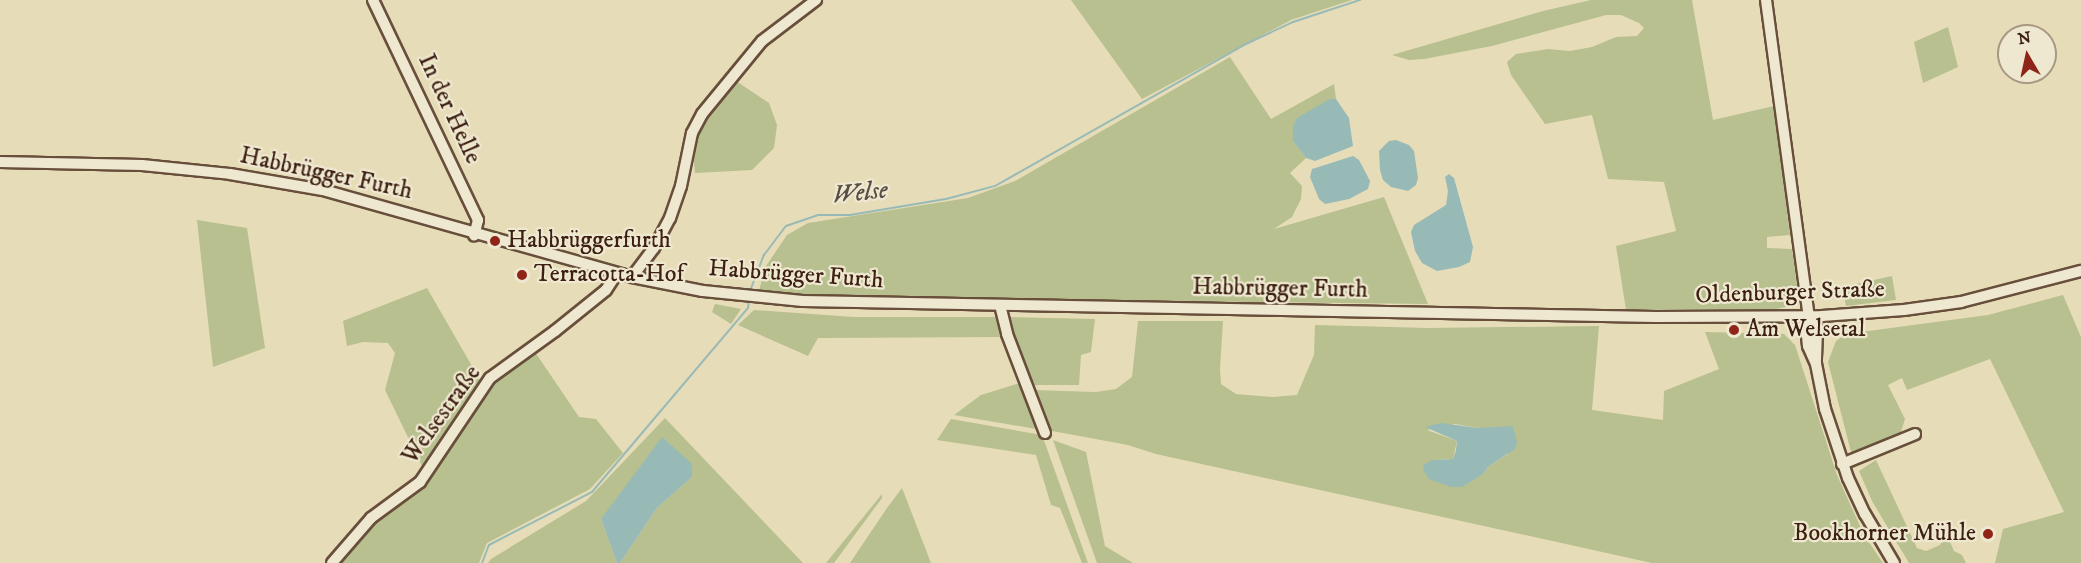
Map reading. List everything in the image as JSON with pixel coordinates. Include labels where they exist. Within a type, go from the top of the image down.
[{"type":"street","name":"In der Helle","points":[[373,0],[478,219],[475,235]]},
{"type":"street","points":[[632,278],[654,248],[670,218],[681,186],[692,133],[702,114],[762,41],[816,0]]},
{"type":"street","points":[[1766,0],[1809,317],[1806,327],[1808,345],[1816,364],[1825,409],[1842,464],[1865,514],[1894,563]]},
{"type":"street","name":"Habbrügger Furth","points":[[0,162],[142,165],[230,174],[323,190],[632,278],[758,298],[1496,314]]},
{"type":"street","name":"Oldenburger Straße","points":[[1496,314],[1809,317],[1904,310],[1961,302],[2081,272]]},
{"type":"street","name":"Welsestraße","points":[[332,563],[370,518],[420,482],[490,378],[612,285],[617,273]]},
{"type":"street","points":[[1000,305],[1007,334],[1045,433]]},
{"type":"street","points":[[1842,464],[1915,434]]},
{"type":"green space","points":[[1071,0],[1352,0],[1291,20],[1142,99]]},
{"type":"green space","points":[[1591,0],[1692,0],[1713,120],[1774,106],[1790,235],[1767,237],[1767,248],[1792,249],[1798,293],[1797,305],[1776,309],[1626,310],[1616,246],[1676,231],[1664,182],[1608,179],[1592,115],[1545,124],[1511,75],[1507,62],[1516,54],[1548,49],[1570,51],[1592,47],[1616,37],[1637,36],[1644,28],[1639,23],[1621,15],[1606,15],[1492,46],[1424,59],[1409,60],[1392,55],[1543,11]]},
{"type":"green space","points":[[1948,27],[1958,67],[1923,83],[1914,42]]},
{"type":"green space","points":[[1230,57],[1271,119],[1334,84],[1336,99],[1330,99],[1293,141],[1306,158],[1290,173],[1302,186],[1301,199],[1292,217],[1274,229],[1384,197],[1428,304],[812,297],[759,292],[764,269],[787,235],[808,223],[968,198],[1015,181]]},
{"type":"green space","points":[[736,81],[769,103],[777,125],[774,148],[752,170],[695,173],[692,140],[706,108]]},
{"type":"green space","points":[[197,220],[247,228],[265,348],[213,367]]},
{"type":"green space","points":[[1892,276],[1896,300],[1846,306],[1842,287]]},
{"type":"green space","points":[[427,288],[480,380],[422,466],[385,390],[395,353],[388,343],[363,342],[347,346],[343,321]]},
{"type":"green space","points":[[2063,295],[2081,337],[2081,563],[1995,563],[2003,529],[2064,512],[1990,359],[1907,390],[1902,378],[1888,385],[1905,419],[1900,435],[1868,450],[1851,452],[1828,362],[1836,341],[1846,334],[1988,315]]},
{"type":"green space","points":[[715,304],[741,309],[731,324],[712,312]]},
{"type":"green space","points":[[754,310],[854,317],[997,317],[1004,337],[818,338],[808,356],[738,325]]},
{"type":"green space","points":[[1008,317],[1095,319],[1091,352],[1081,355],[1079,385],[1029,385],[1009,332]]},
{"type":"green space","points":[[1138,321],[1223,321],[1221,384],[1236,394],[1273,397],[1297,395],[1314,355],[1315,325],[1428,328],[1599,326],[1592,410],[1663,420],[1664,391],[1719,369],[1705,332],[1784,334],[1795,345],[1837,475],[1864,535],[1883,563],[1652,563],[1156,454],[1128,445],[1047,430],[1032,390],[1096,392],[1116,389],[1132,377]],"holes":[[[1455,424],[1478,428],[1508,454],[1489,466],[1483,474],[1432,460],[1453,459],[1457,441],[1427,430]]]},
{"type":"green space","points":[[535,352],[579,417],[596,419],[623,453],[590,489],[487,543],[479,563],[340,563],[374,522],[422,487],[487,385]]},
{"type":"green space","points":[[1023,382],[1042,430],[954,415],[981,395]]},
{"type":"green space","points":[[665,418],[803,563],[620,563],[657,508],[692,477],[601,519],[617,563],[488,563],[586,501]]},
{"type":"green space","points":[[951,419],[1042,435],[1088,563],[1082,563],[1060,508],[1051,505],[1036,455],[937,440]]},
{"type":"green space","points":[[1053,440],[1086,452],[1105,546],[1133,563],[1097,563]]},
{"type":"green space","points":[[1876,460],[1917,548],[1926,551],[1940,545],[1947,535],[1954,551],[1962,555],[1966,563],[1909,563],[1872,501],[1859,471]]},
{"type":"green space","points":[[902,488],[931,563],[850,563],[887,508]]},
{"type":"green space","points":[[882,494],[882,498],[834,563],[826,563]]},
{"type":"water","points":[[1330,99],[1336,99],[1349,118],[1353,146],[1315,161],[1306,158],[1293,141],[1293,126],[1297,118]]},
{"type":"water","points":[[1396,140],[1409,145],[1414,151],[1418,178],[1416,185],[1408,191],[1391,187],[1383,180],[1380,170],[1379,151],[1389,141]]},
{"type":"water","points":[[1353,156],[1359,160],[1370,181],[1368,189],[1349,199],[1325,204],[1319,199],[1310,177],[1312,169]]},
{"type":"water","points":[[1449,174],[1454,178],[1473,247],[1470,262],[1459,267],[1437,271],[1422,263],[1415,251],[1411,232],[1414,225],[1446,205],[1448,191],[1445,177]]},
{"type":"water","points":[[1441,423],[1478,428],[1513,426],[1517,443],[1515,449],[1489,466],[1483,474],[1462,487],[1451,487],[1429,479],[1423,465],[1432,460],[1453,459],[1457,441],[1425,427]]},
{"type":"water","points":[[662,437],[692,464],[692,477],[657,508],[620,563],[617,563],[601,519]]},
{"type":"waterway","name":"Welse","points":[[750,291],[764,255],[786,226],[818,215],[850,215],[946,199],[995,186],[1246,44],[1293,22],[1360,0]]},
{"type":"waterway","name":"Welse","points":[[482,563],[489,545],[592,492],[748,308],[749,300]]},
{"type":"place","name":"Habbrüggerfurth","points":[[495,241]]},
{"type":"place","name":"Terracotta-Hof","points":[[522,275]]},
{"type":"place","name":"Am Welsetal","points":[[1734,330]]},
{"type":"place","name":"Bookhorner Mühle","points":[[1988,534]]}]
